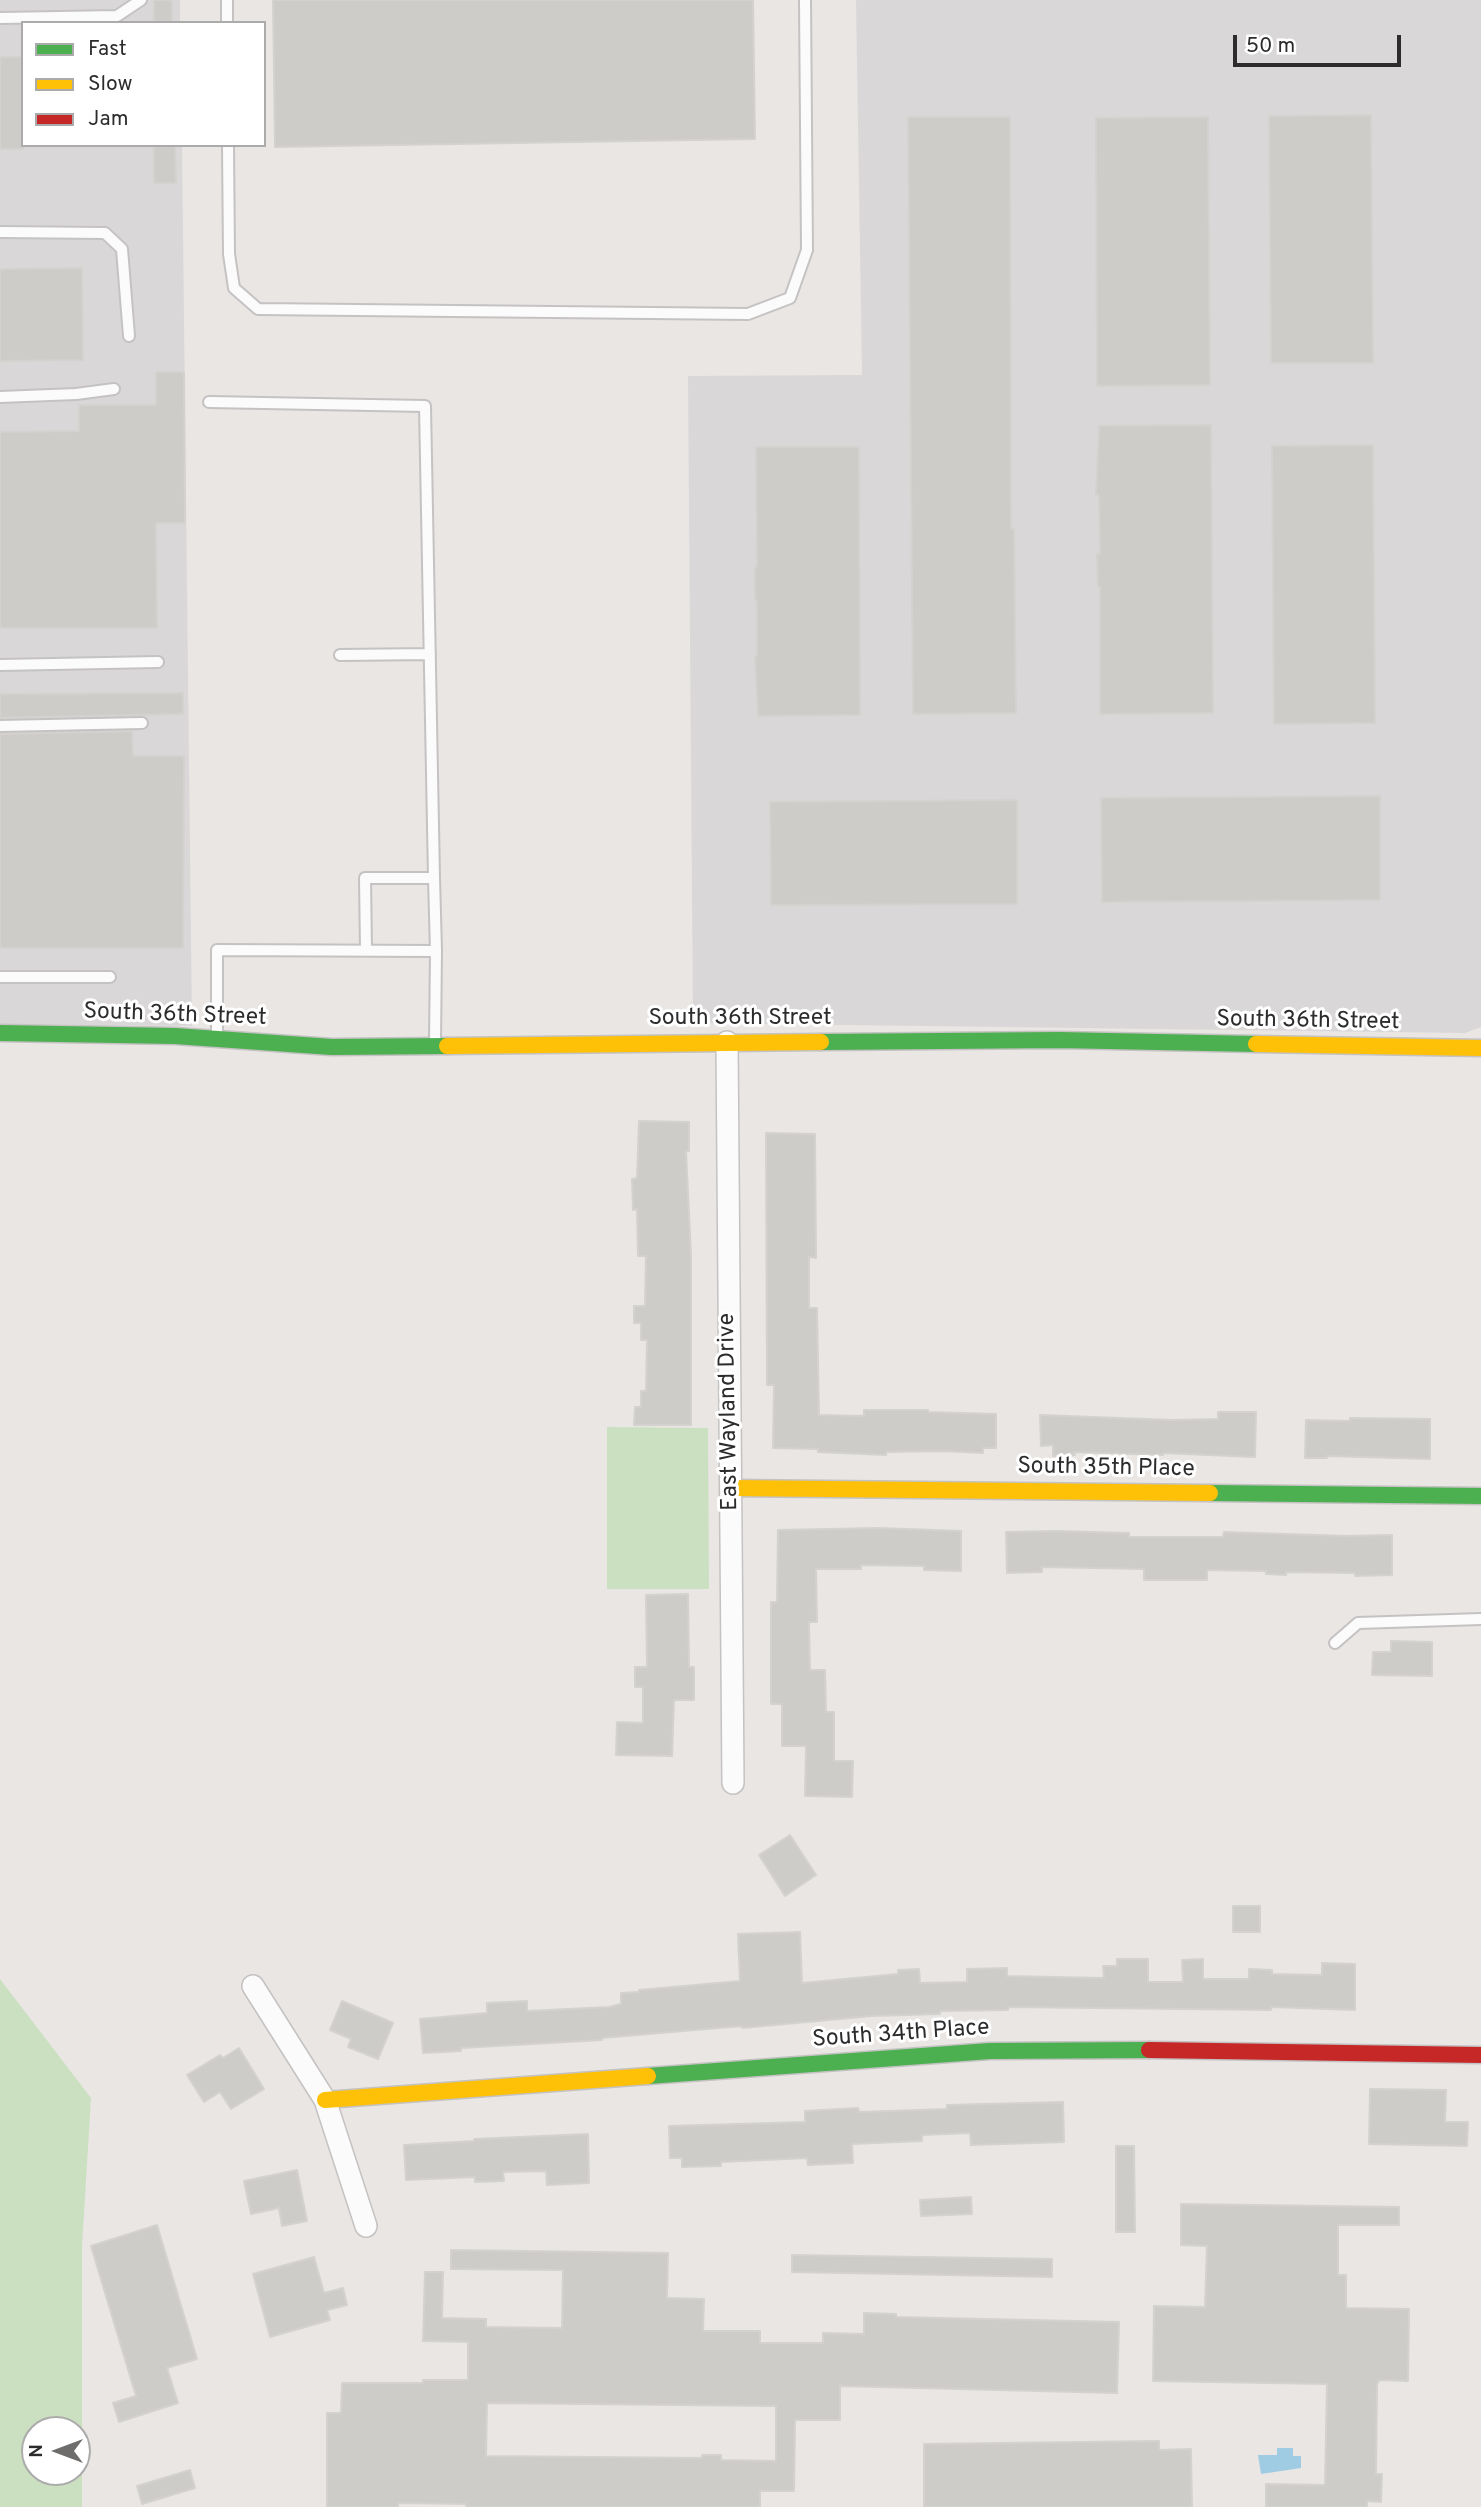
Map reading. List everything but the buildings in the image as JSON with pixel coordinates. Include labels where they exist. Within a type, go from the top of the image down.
[{"type":"street","name":"South 36th Street","points":[[0,1032],[217,1039],[332,1047],[1059,1040],[1481,1048]]},
{"type":"street","name":"East Wayland Drive","points":[[727,1042],[733,1783]]},
{"type":"street","name":"South 35th Place","points":[[731,1488],[1481,1496]]},
{"type":"street","points":[[253,1986],[326,2100],[366,2226]]},
{"type":"street","name":"South 34th Place","points":[[326,2100],[990,2051],[1055,2049],[1481,2054]]},
{"type":"lane","points":[[0,18],[117,16],[141,0]]},
{"type":"lane","points":[[227,0],[228,21]]},
{"type":"lane","points":[[228,147],[229,254],[234,288],[258,309],[748,314],[790,298],[807,250],[805,0]]},
{"type":"lane","points":[[0,232],[105,233],[122,248],[129,336]]},
{"type":"lane","points":[[0,397],[76,394],[114,389]]},
{"type":"lane","points":[[209,402],[425,406],[435,878],[435,1045]]},
{"type":"lane","points":[[340,655],[430,654]]},
{"type":"lane","points":[[0,665],[158,662]]},
{"type":"lane","points":[[0,726],[142,723]]},
{"type":"lane","points":[[366,950],[365,878],[435,878]]},
{"type":"lane","points":[[217,1039],[217,950],[436,951]]},
{"type":"lane","points":[[0,977],[110,976]]},
{"type":"lane","points":[[1335,1643],[1358,1623],[1481,1619]]},
{"type":"shaded area","points":[[0,0],[180,0],[180,21],[21,21],[21,147],[182,147],[192,1026],[0,1024]]},
{"type":"shaded area","points":[[856,0],[1481,0],[1481,1027],[1465,1033],[693,1023],[688,376],[862,375]]},
{"type":"green space","points":[[607,1427],[708,1428],[709,1589],[607,1589]]},
{"type":"green space","points":[[0,1979],[91,2098],[82,2246],[82,2416],[21,2416],[21,2486],[82,2486],[82,2507],[0,2507]]},
{"type":"water","points":[[1277,2448],[1293,2448],[1293,2456],[1301,2456],[1301,2468],[1261,2474],[1258,2455],[1277,2455]]},
{"type":"traffic: fast","points":[[0,1033],[175,1036],[332,1047],[447,1046]]},
{"type":"traffic: fast","points":[[821,1042],[1059,1040],[1256,1044]]},
{"type":"traffic: fast","points":[[1210,1493],[1481,1496]]},
{"type":"traffic: fast","points":[[648,2076],[990,2051],[1149,2050]]},
{"type":"traffic: slow","points":[[447,1046],[821,1042]]},
{"type":"traffic: slow","points":[[1256,1044],[1481,1048]]},
{"type":"traffic: slow","points":[[731,1488],[1210,1493]]},
{"type":"traffic: slow","points":[[325,2100],[648,2076]]},
{"type":"traffic: jam","points":[[1149,2050],[1481,2055]]}]
